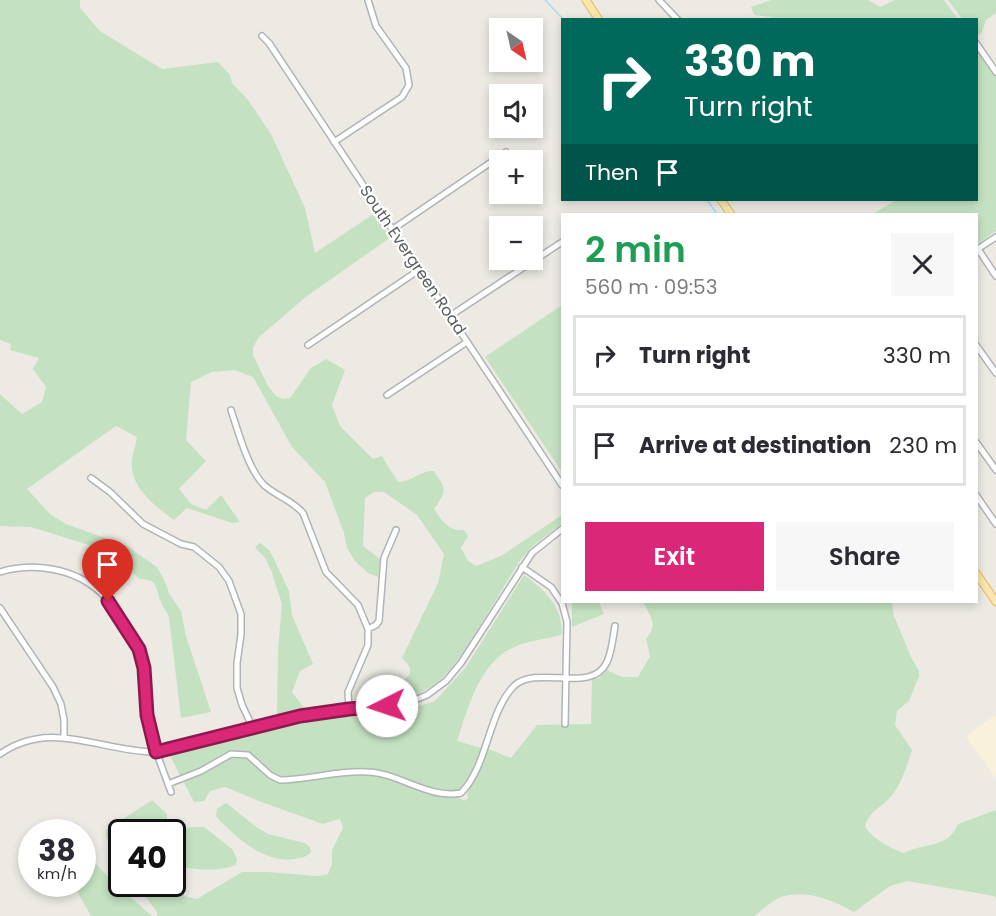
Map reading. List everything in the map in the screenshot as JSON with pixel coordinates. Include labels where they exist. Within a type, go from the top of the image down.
[{"type":"main road","points":[[586,0],[598,18]]},
{"type":"main road","points":[[978,576],[996,602]]},
{"type":"street","points":[[334,142],[402,97],[409,85],[405,68],[376,26],[368,0]]},
{"type":"street","points":[[659,0],[676,18]]},
{"type":"street","name":"South Evergreen Road","points":[[262,36],[269,42],[561,483]]},
{"type":"street","points":[[978,46],[996,72]]},
{"type":"street","points":[[393,229],[489,164]]},
{"type":"street","points":[[978,248],[996,237]]},
{"type":"street","points":[[450,316],[561,243]]},
{"type":"street","points":[[978,250],[996,276]]},
{"type":"street","points":[[308,345],[419,270]]},
{"type":"street","points":[[387,395],[467,342]]},
{"type":"street","points":[[978,348],[996,374]]},
{"type":"street","points":[[231,410],[254,471],[267,487],[296,505],[306,520],[326,572],[358,605],[368,629],[368,645],[348,692],[349,709]]},
{"type":"street","points":[[978,444],[996,470]]},
{"type":"street","points":[[90,478],[110,492],[143,524],[171,539],[194,547],[219,567],[229,581],[241,614],[237,688],[253,728]]},
{"type":"street","points":[[978,498],[996,524]]},
{"type":"street","points":[[368,629],[379,621],[384,558],[396,530]]},
{"type":"street","points":[[0,754],[18,743],[46,736],[123,750],[156,752],[300,716],[407,703],[427,695],[446,681],[461,663],[532,553],[561,530]]},
{"type":"street","points":[[0,572],[30,566],[58,571],[78,577],[108,601],[139,649],[142,658],[147,715],[156,752],[171,792]]},
{"type":"street","points":[[522,567],[551,587],[561,602]]},
{"type":"street","points":[[562,603],[567,622],[565,724]]},
{"type":"street","points":[[0,608],[53,687],[61,704],[64,738]]},
{"type":"street","points":[[168,784],[201,771],[231,754],[239,753],[248,755],[270,776],[280,780],[368,772],[394,777],[436,793],[461,793],[473,777],[505,698],[516,684],[531,678],[589,677],[600,672],[607,662],[615,626]]},
{"type":"shaded area","points":[[996,715],[996,779],[966,736]]},
{"type":"green space","points":[[0,0],[80,0],[80,8],[100,31],[162,69],[218,62],[230,75],[232,83],[248,100],[271,134],[305,208],[315,253],[375,213],[391,237],[307,296],[258,338],[253,348],[253,355],[268,386],[276,396],[283,399],[290,398],[311,368],[326,359],[345,370],[332,405],[340,426],[373,459],[382,456],[398,482],[424,472],[434,471],[444,490],[434,509],[450,527],[464,530],[468,536],[461,548],[468,561],[476,566],[501,556],[561,516],[561,525],[535,544],[521,559],[460,657],[440,680],[415,695],[378,703],[386,692],[409,674],[408,664],[402,658],[438,583],[444,554],[417,515],[384,492],[374,492],[365,498],[363,546],[380,559],[378,577],[368,573],[355,561],[347,548],[344,533],[325,482],[292,447],[253,377],[235,370],[212,372],[191,382],[186,440],[206,461],[179,489],[191,504],[206,510],[221,495],[240,522],[232,523],[187,508],[174,520],[167,515],[145,495],[135,479],[132,460],[137,437],[116,426],[27,489],[50,514],[66,524],[127,546],[157,567],[169,593],[181,611],[186,636],[211,712],[181,718],[169,617],[153,583],[139,579],[122,561],[89,545],[31,527],[0,526],[0,394],[22,414],[42,402],[46,387],[33,369],[39,358],[10,350],[11,344],[0,340]]},
{"type":"green space","points":[[771,0],[868,0],[880,7],[895,0],[944,0],[957,18],[772,18],[754,15],[751,7]]},
{"type":"green space","points":[[948,0],[996,0],[996,13],[986,20],[982,32],[978,35],[978,18],[961,18]]},
{"type":"green space","points":[[978,49],[996,77],[996,231],[978,243],[978,213],[874,213],[894,201],[978,201]]},
{"type":"green space","points":[[561,306],[561,471],[485,357]]},
{"type":"green space","points":[[260,543],[270,551],[289,591],[292,615],[313,664],[300,671],[292,692],[307,712],[277,718],[278,650],[282,604],[271,570],[265,558],[255,547]]},
{"type":"green space","points":[[524,575],[545,593],[556,608],[560,616],[561,635],[512,648],[500,656],[483,676],[470,702],[457,741],[482,748],[467,784],[462,790],[452,792],[464,801],[468,798],[467,795],[488,749],[511,758],[537,725],[591,724],[592,680],[599,678],[607,670],[622,677],[638,677],[650,656],[646,639],[653,625],[644,603],[892,603],[894,616],[919,671],[909,701],[897,711],[895,725],[912,750],[896,790],[873,813],[865,827],[883,843],[904,853],[942,841],[954,832],[958,824],[996,810],[996,898],[907,881],[890,886],[854,912],[819,897],[800,894],[781,897],[754,916],[157,916],[157,912],[146,897],[186,896],[197,899],[242,872],[318,876],[328,874],[332,864],[332,850],[343,828],[340,819],[323,824],[225,787],[210,791],[204,801],[194,802],[168,752],[328,717],[364,716],[435,701],[466,667]]},
{"type":"green space","points":[[572,603],[599,603],[604,614],[572,627]]},
{"type":"green space","points":[[152,800],[167,814],[167,819],[123,819]]},
{"type":"green space","points":[[226,803],[268,834],[305,843],[310,847],[311,852],[303,857],[283,859],[273,858],[254,849],[216,816],[217,809]]},
{"type":"green space","points":[[189,827],[204,827],[232,849],[237,859],[236,865],[229,867],[186,867],[186,830]]},
{"type":"green space","points":[[96,864],[108,877],[108,897],[130,897],[152,916],[91,916],[80,897],[96,897]]},
{"type":"waterway","points":[[545,0],[562,18]]},
{"type":"waterway","points":[[708,201],[716,213]]},
{"type":"route","points":[[108,601],[129,632],[142,658],[147,715],[156,752],[300,716],[387,706]]}]
